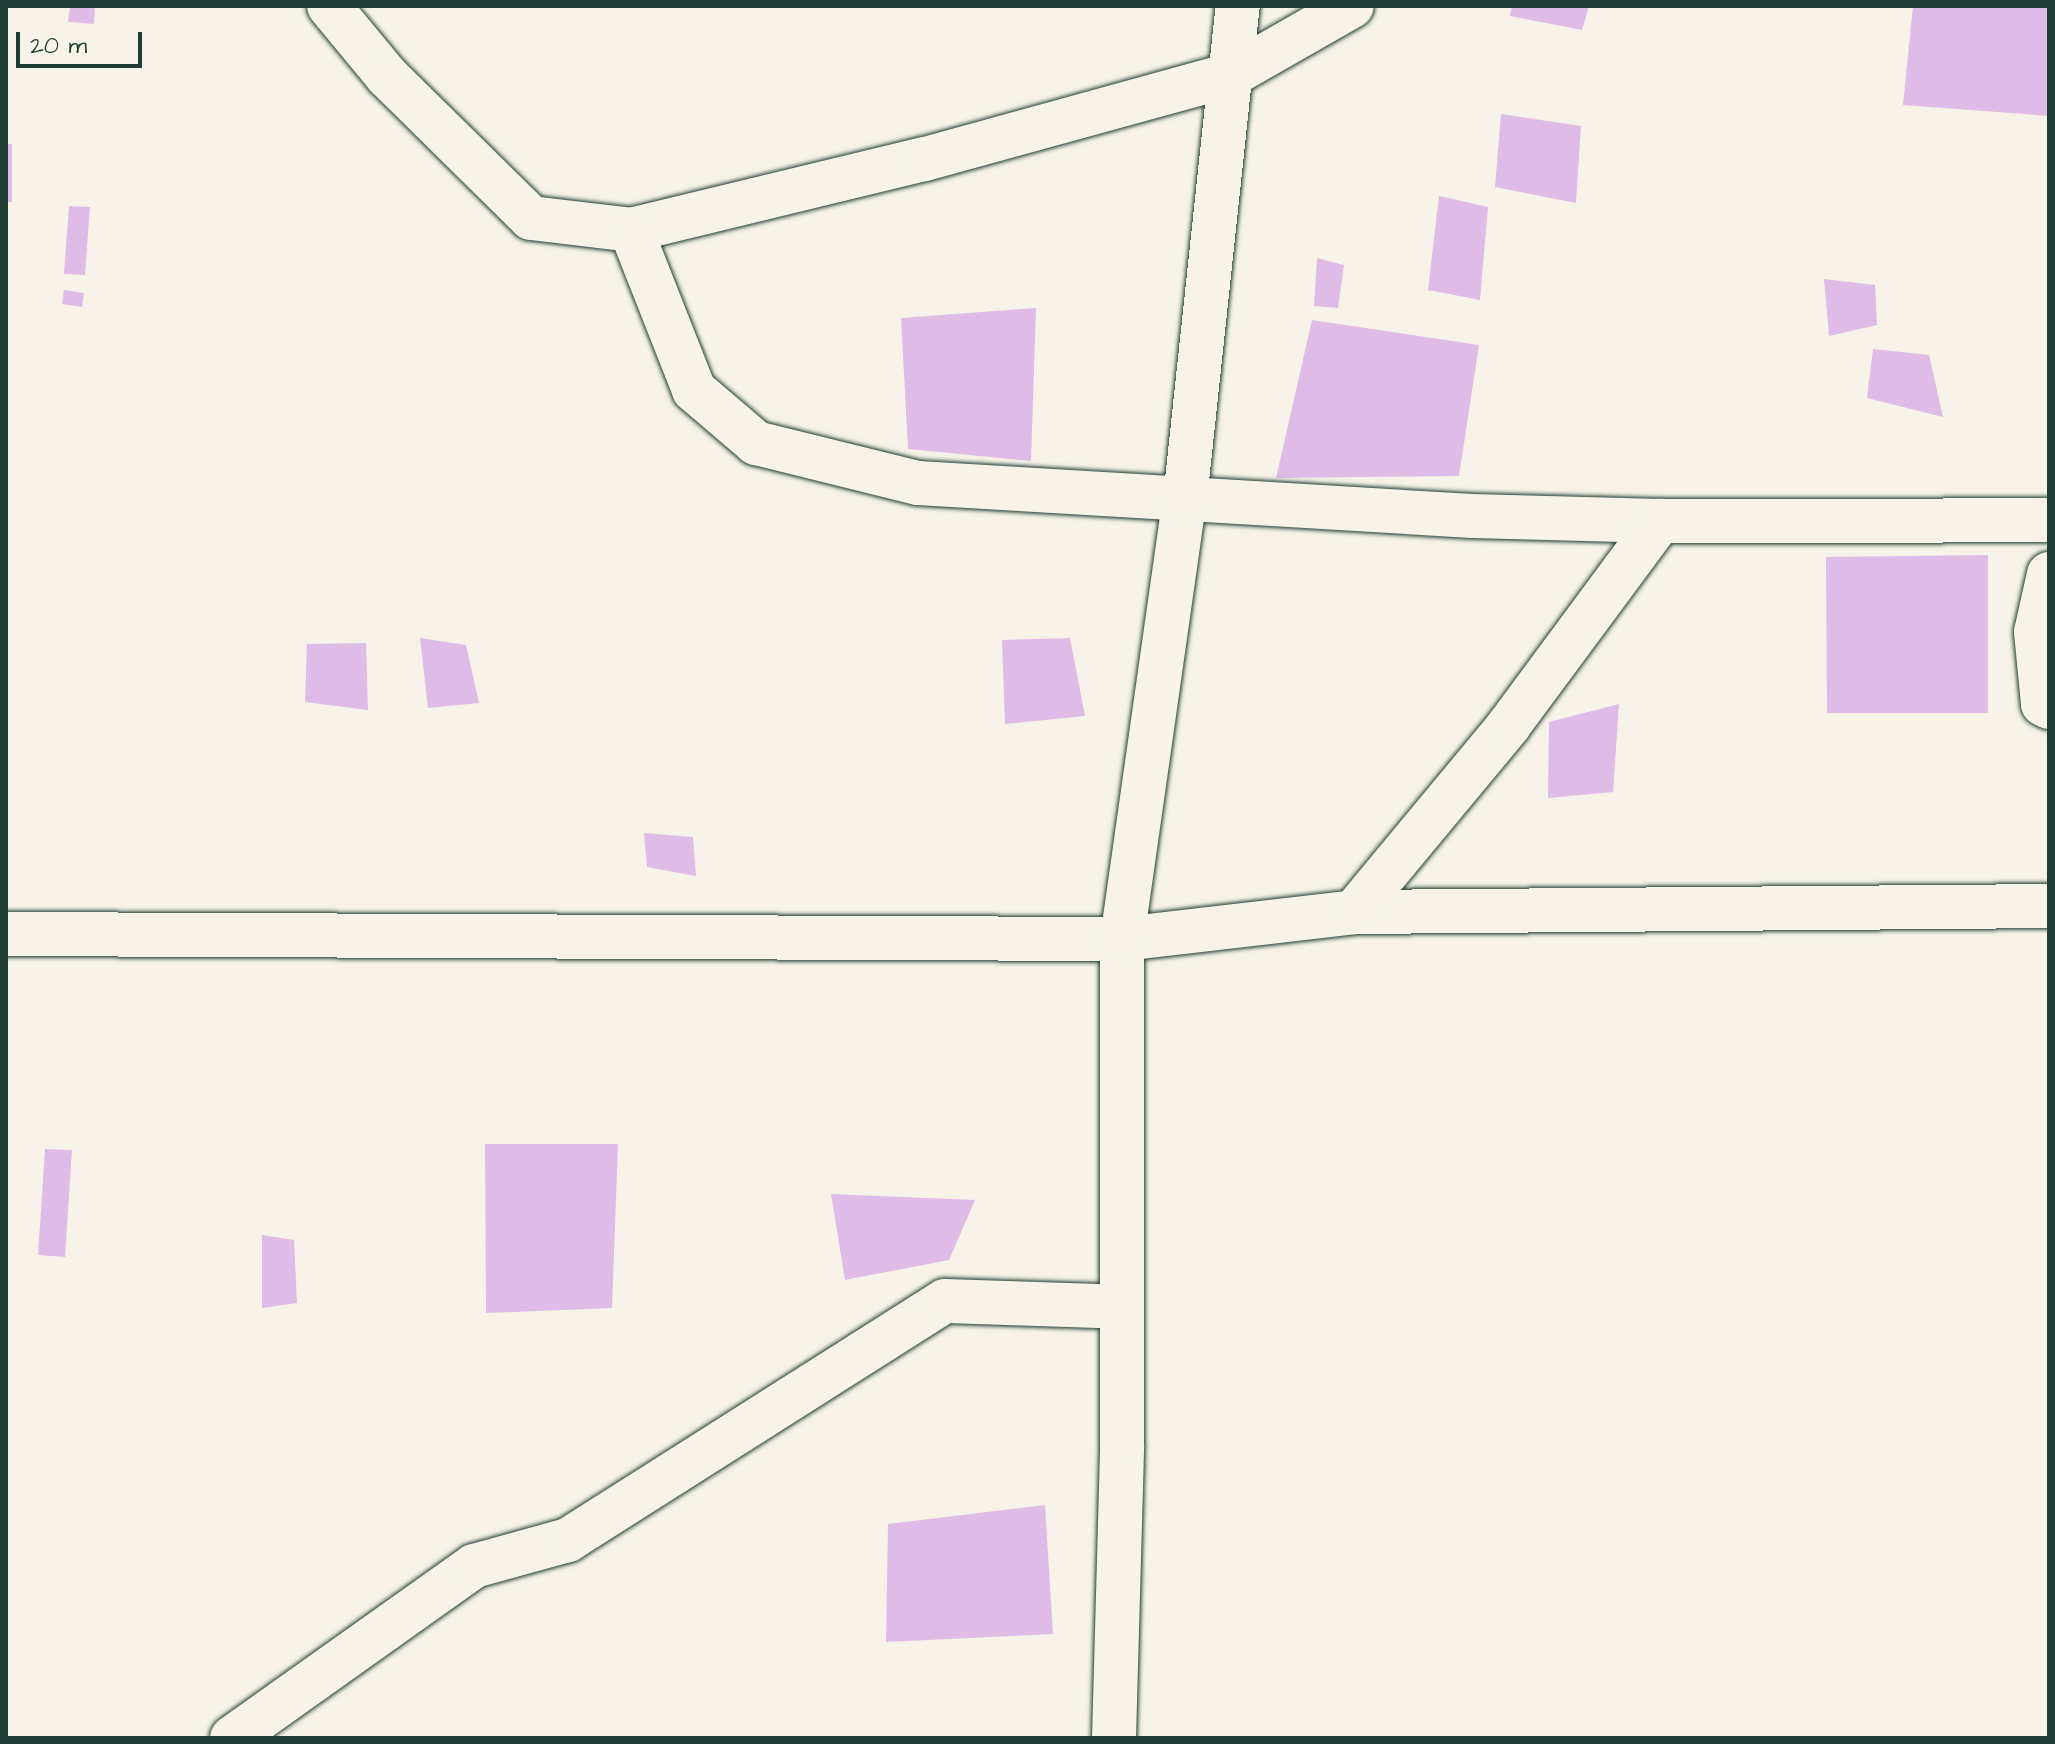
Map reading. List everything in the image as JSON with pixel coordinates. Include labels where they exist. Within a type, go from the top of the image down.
[{"type":"street","points":[[329,6],[387,76],[531,218],[631,230],[925,159],[1231,75],[1352,6]]},
{"type":"street","points":[[1114,1738],[1122,1307],[1122,939],[1185,499],[1238,6]]},
{"type":"street","points":[[631,230],[694,390],[756,443],[918,483],[1660,521],[2049,520]]},
{"type":"street","points":[[1354,912],[1509,725],[1660,521]]},
{"type":"street","points":[[2049,574],[2036,632],[2043,704],[2049,707]]},
{"type":"street","points":[[6,934],[1122,939],[1354,912],[2049,906]]},
{"type":"street","points":[[232,1738],[474,1566],[568,1540],[945,1301],[1122,1307]]},
{"type":"building","points":[[70,6],[95,6],[94,24],[68,22]]},
{"type":"building","points":[[1512,6],[1589,6],[1582,30],[1510,16]]},
{"type":"building","points":[[1913,6],[2049,6],[2049,116],[1903,105]]},
{"type":"building","points":[[1501,114],[1581,126],[1576,203],[1495,187]]},
{"type":"building","points":[[6,144],[12,144],[12,202],[6,202]]},
{"type":"building","points":[[1439,196],[1488,207],[1480,300],[1428,290]]},
{"type":"building","points":[[69,206],[90,207],[85,275],[64,274]]},
{"type":"building","points":[[1317,258],[1344,265],[1338,308],[1314,306]]},
{"type":"building","points":[[1824,279],[1875,285],[1877,325],[1829,336]]},
{"type":"building","points":[[64,290],[84,293],[82,307],[62,304]]},
{"type":"building","points":[[1036,308],[1031,461],[908,449],[901,318]]},
{"type":"building","points":[[1312,320],[1479,345],[1459,476],[1276,478]]},
{"type":"building","points":[[1873,349],[1929,355],[1943,417],[1867,398]]},
{"type":"building","points":[[1988,555],[1988,713],[1827,713],[1826,557]]},
{"type":"building","points":[[420,638],[466,645],[479,703],[428,708]]},
{"type":"building","points":[[1070,638],[1085,716],[1005,724],[1002,640]]},
{"type":"building","points":[[366,643],[368,710],[305,702],[307,644]]},
{"type":"building","points":[[1619,704],[1613,792],[1548,798],[1549,722]]},
{"type":"building","points":[[644,833],[693,837],[696,876],[647,867]]},
{"type":"building","points":[[485,1144],[618,1144],[612,1308],[486,1313]]},
{"type":"building","points":[[45,1149],[72,1150],[65,1257],[38,1255]]},
{"type":"building","points":[[831,1194],[975,1200],[949,1260],[845,1280]]},
{"type":"building","points":[[262,1235],[294,1240],[297,1303],[262,1308]]},
{"type":"building","points":[[1045,1505],[1053,1634],[886,1642],[888,1524]]}]
